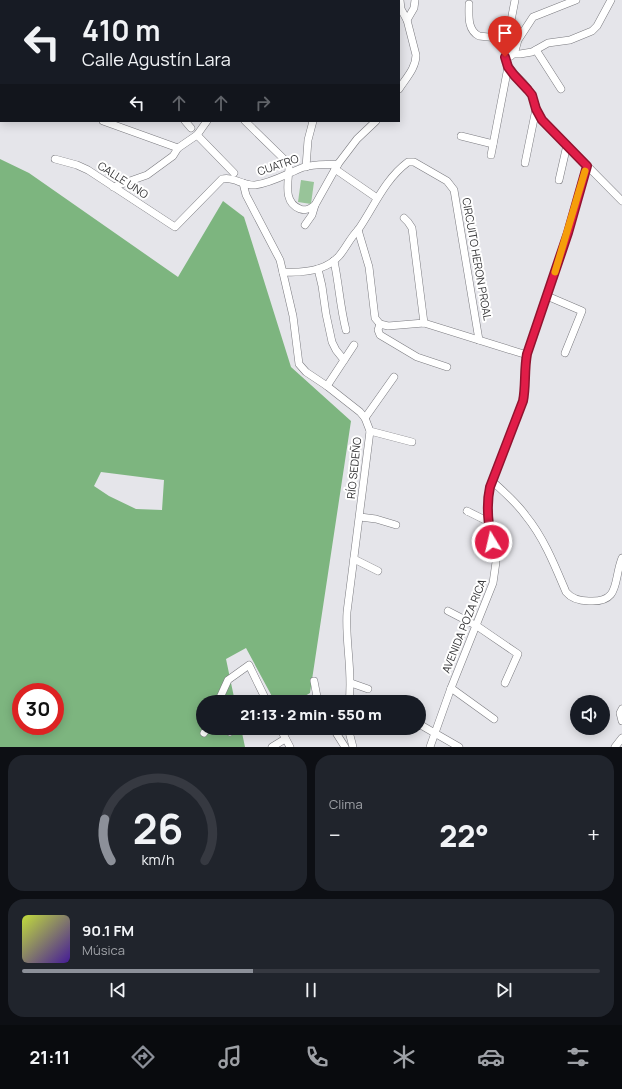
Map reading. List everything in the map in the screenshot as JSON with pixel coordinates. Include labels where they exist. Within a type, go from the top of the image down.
[{"type":"street","points":[[400,0],[401,9],[407,20],[416,55],[414,65],[400,87]]},
{"type":"street","points":[[407,20],[414,8],[415,0]]},
{"type":"street","points":[[515,0],[505,57],[508,67],[532,95],[536,109],[542,120],[621,198]]},
{"type":"street","points":[[514,54],[518,40],[533,18],[576,0]]},
{"type":"street","points":[[505,57],[536,50],[548,43],[570,40],[592,32],[597,26],[611,0]]},
{"type":"street","points":[[469,4],[470,24],[475,34],[479,36],[507,39]]},
{"type":"street","points":[[536,50],[561,88]]},
{"type":"street","points":[[491,156],[508,67]]},
{"type":"street","points":[[525,163],[536,109]]},
{"type":"street","points":[[110,122],[125,124],[178,148]]},
{"type":"street","points":[[186,122],[191,128]]},
{"type":"street","points":[[113,187],[147,175],[174,156],[178,148],[197,135],[206,122]]},
{"type":"street","points":[[246,122],[285,159],[289,166],[288,195],[294,205],[305,210],[310,209],[315,205]]},
{"type":"street","points":[[306,167],[308,140],[313,122]]},
{"type":"street","points":[[305,225],[312,215],[315,205],[337,167],[357,139],[375,122]]},
{"type":"street","points":[[197,135],[234,173]]},
{"type":"street","points":[[461,136],[493,144]]},
{"type":"street","points":[[559,180],[567,146]]},
{"type":"street","name":"CALLE UNO","points":[[55,159],[82,167],[175,226]]},
{"type":"street","name":"CIRCUITO HERON PROAL","points":[[377,198],[394,175],[408,162],[411,162],[447,181],[451,185],[455,196],[479,340]]},
{"type":"street","name":"AVENIDA POZA RICA","points":[[430,747],[451,688],[477,626],[496,573],[496,562],[489,522],[488,502],[492,481],[523,401],[526,389],[525,363],[527,354],[568,233],[587,166]]},
{"type":"street","name":"CUATRO","points":[[175,226],[222,179],[232,179],[256,185],[306,167],[337,167]]},
{"type":"street","points":[[283,272],[300,272],[318,269],[334,261],[340,256],[358,230],[377,198],[337,167]]},
{"type":"street","name":"RÍO SEDEÑO","points":[[244,183],[246,195],[275,249],[283,272],[296,332],[299,364],[306,372],[327,386],[360,412],[365,418],[370,431],[347,621],[351,683],[350,695]]},
{"type":"street","points":[[404,218],[412,228],[424,323]]},
{"type":"street","points":[[358,230],[370,267],[375,318],[380,324],[388,326],[424,323],[527,354]]},
{"type":"street","points":[[334,261],[339,281],[341,310],[346,330]]},
{"type":"street","points":[[318,269],[332,342],[344,360]]},
{"type":"street","points":[[547,296],[582,311],[565,353]]},
{"type":"street","points":[[380,324],[378,330],[380,335],[417,358],[447,367]]},
{"type":"street","points":[[327,386],[354,345]]},
{"type":"street","points":[[365,418],[394,377]]},
{"type":"street","points":[[370,431],[412,442]]},
{"type":"street","points":[[492,481],[517,504],[533,525],[555,566],[566,592],[569,595],[584,601],[603,601],[608,598],[614,589],[622,558]]},
{"type":"street","points":[[467,511],[489,522]]},
{"type":"street","points":[[360,517],[376,519],[396,525]]},
{"type":"street","points":[[354,559],[378,571]]},
{"type":"street","points":[[448,611],[477,626],[518,654],[505,683]]},
{"type":"street","points":[[221,695],[228,680],[249,665],[264,695]]},
{"type":"street","points":[[314,681],[317,695]]},
{"type":"street","points":[[351,683],[368,689]]},
{"type":"street","points":[[451,688],[494,719]]},
{"type":"street","points":[[622,709],[620,713],[622,721]]},
{"type":"street","points":[[426,728],[459,747]]},
{"type":"street","points":[[284,735],[290,747]]},
{"type":"street","points":[[337,735],[345,747]]},
{"type":"street","points":[[350,735],[353,747]]},
{"type":"street","points":[[272,747],[285,738]]},
{"type":"street","points":[[615,747],[622,738]]},
{"type":"green space","points":[[0,159],[29,173],[178,277],[223,201],[244,217],[291,367],[351,421],[310,693],[307,695],[271,695],[246,648],[226,659],[234,695],[196,695],[196,735],[242,735],[245,747],[0,747]],"holes":[[[101,472],[164,480],[162,510],[136,509],[109,496],[94,486]]]},
{"type":"green space","points":[[301,180],[314,182],[311,204],[298,202]]},
{"type":"slow traffic","points":[[555,272],[568,233],[585,171]]},
{"type":"route","points":[[492,542],[489,522],[488,494],[523,401],[526,389],[525,363],[527,354],[568,233],[587,166],[542,120],[536,109],[532,95],[508,67],[505,57]]}]
